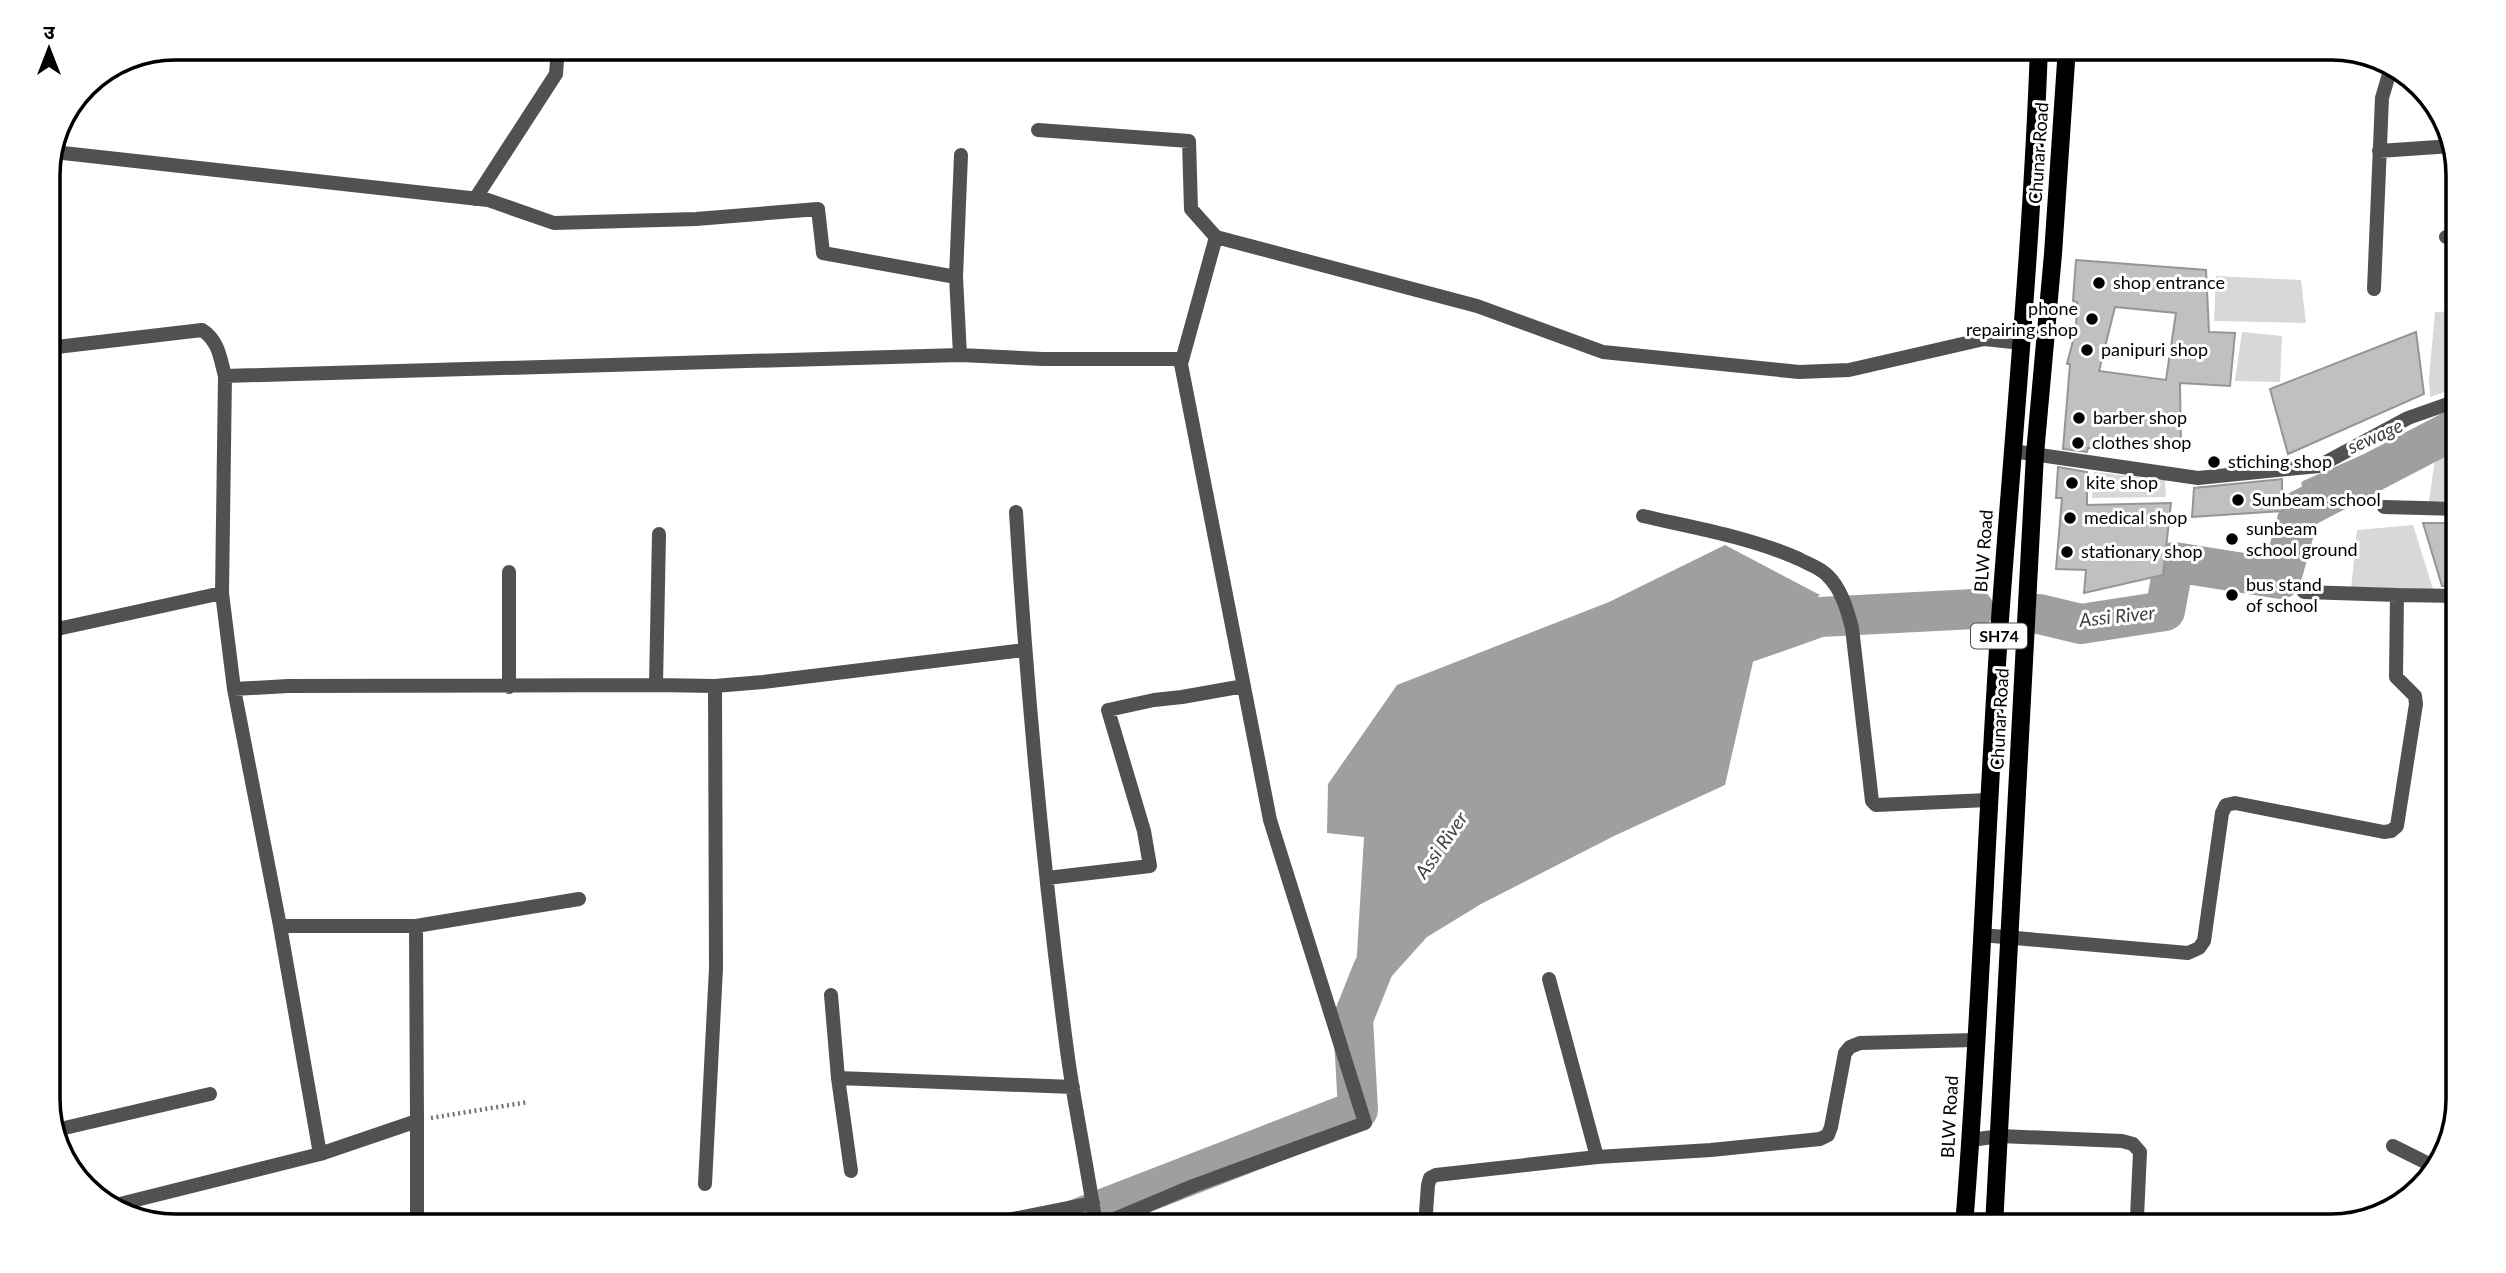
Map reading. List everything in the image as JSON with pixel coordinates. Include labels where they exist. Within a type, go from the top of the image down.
[{"type":"main road","name":"BLW Road","points":[[1965,1214],[1988,800],[2022,343],[2038,60]]},
{"type":"main road","name":"Chunar Road","points":[[1995,1214],[2035,454],[2066,60]]},
{"type":"main road","points":[[2036,105],[2063,108]]},
{"type":"main road","points":[[1999,634],[2025,636]]},
{"type":"street","points":[[475,199],[556,74],[557,60]]},
{"type":"street","points":[[2374,289],[2382,97],[2389,75]]},
{"type":"street","points":[[1038,130],[1189,141],[1191,209],[1216,237],[1477,306],[1603,352],[1799,372],[1849,370],[1984,339],[2022,343]]},
{"type":"street","points":[[2379,151],[2442,147]]},
{"type":"street","points":[[62,153],[488,200],[554,223],[695,219],[818,209],[823,253],[956,277]]},
{"type":"street","points":[[960,355],[956,277],[961,155]]},
{"type":"street","points":[[1126,1214],[1193,1186],[1365,1123],[1270,820],[1181,365],[1216,237]]},
{"type":"street","points":[[60,347],[202,330],[216,343],[225,376],[222,593],[234,689],[280,926],[320,1154]]},
{"type":"street","points":[[225,376],[960,355],[1043,359],[1173,358],[1181,365]]},
{"type":"street","points":[[2012,451],[2198,478],[2319,466],[2407,418],[2446,404]]},
{"type":"street","points":[[2384,507],[2446,509]]},
{"type":"street","points":[[1016,512],[1024,650],[1047,878],[1073,1087],[1095,1214]]},
{"type":"street","points":[[1643,516],[1751,542],[1788,555],[1828,575],[1847,608],[1852,628],[1872,801],[1882,806],[1988,800]]},
{"type":"street","points":[[656,685],[659,534]]},
{"type":"street","points":[[509,572],[509,687]]},
{"type":"street","points":[[60,628],[222,593]]},
{"type":"street","points":[[2304,593],[2446,596]]},
{"type":"street","points":[[1981,935],[2188,953],[2199,948],[2204,941],[2222,813],[2226,805],[2231,803],[2384,832],[2391,831],[2397,825],[2416,704],[2415,696],[2396,677],[2397,595]]},
{"type":"street","points":[[234,689],[288,686],[715,686],[1024,650]]},
{"type":"street","points":[[705,1184],[716,968],[715,686]]},
{"type":"street","points":[[1047,878],[1150,866],[1144,831],[1108,710],[1244,686]]},
{"type":"street","points":[[280,926],[416,926],[579,899]]},
{"type":"street","points":[[416,926],[417,1214]]},
{"type":"street","points":[[1549,979],[1597,1157]]},
{"type":"street","points":[[831,995],[838,1078],[852,1171]]},
{"type":"street","points":[[1426,1214],[1428,1185],[1430,1178],[1436,1175],[1597,1157],[1711,1150],[1820,1139],[1828,1135],[1831,1128],[1845,1053],[1850,1047],[1860,1043],[1975,1040]]},
{"type":"street","points":[[838,1078],[1073,1087]]},
{"type":"street","points":[[64,1128],[210,1094]]},
{"type":"street","points":[[125,1202],[320,1154],[417,1121]]},
{"type":"street","points":[[1971,1140],[2000,1136],[2133,1143],[2140,1152],[2137,1214]]},
{"type":"street","points":[[2393,1146],[2426,1163]]},
{"type":"street","points":[[1036,1214],[1093,1202]]},
{"type":"path","points":[[417,1121],[528,1102]]},
{"type":"shaded area","points":[[2216,276],[2301,280],[2306,323],[2214,321]]},
{"type":"shaded area","points":[[2435,312],[2446,312],[2446,391],[2430,397],[2429,378]]},
{"type":"shaded area","points":[[2242,332],[2282,336],[2280,382],[2235,381]]},
{"type":"shaded area","points":[[2446,448],[2446,501],[2429,501],[2436,453]]},
{"type":"shaded area","points":[[2094,472],[2165,480],[2166,497],[2092,498]]},
{"type":"shaded area","points":[[2413,525],[2434,592],[2351,589],[2357,530]]},
{"type":"water","points":[[1725,545],[1820,595],[1755,653],[1725,785],[1614,836],[1481,904],[1427,937],[1353,1019],[1364,837],[1327,833],[1328,784],[1397,685],[1609,602]]},
{"type":"building","points":[[2076,260],[2206,270],[2209,332],[2235,333],[2230,386],[2180,383],[2181,448],[2088,448],[2087,452],[2063,449],[2070,364],[2067,364],[2076,329],[2077,302],[2073,301]],"holes":[[[2115,307],[2176,313],[2166,380],[2099,371]]]},
{"type":"building","points":[[2416,332],[2424,394],[2288,454],[2270,389]]},
{"type":"building","points":[[2058,467],[2087,472],[2087,505],[2171,503],[2163,575],[2084,593],[2086,570],[2056,569],[2062,498],[2056,498]]},
{"type":"building","name":"Sunbeam school","points":[[2282,479],[2282,511],[2192,517],[2194,488]]},
{"type":"building","points":[[2423,523],[2446,523],[2446,586],[2442,586]]},
{"type":"waterway","name":"sewage","points":[[2305,484],[2446,422]]},
{"type":"waterway","name":"Assi River","points":[[2039,614],[2081,624],[2165,611],[2174,562],[2281,579],[2300,510],[2446,434]]},
{"type":"waterway","name":"Assi River","points":[[1726,650],[1820,617],[1974,609]]},
{"type":"waterway","name":"Assi River","points":[[1090,1214],[1358,1110],[1353,1019],[1373,969]]},
{"type":"place","name":"shop entrance","points":[[2099,283]]},
{"type":"place","name":"phone repairing shop","points":[[2092,319]]},
{"type":"place","name":"panipuri shop","points":[[2087,350]]},
{"type":"place","name":"barber shop","points":[[2079,418]]},
{"type":"place","name":"clothes shop","points":[[2078,443]]},
{"type":"place","name":"stiching shop","points":[[2214,462]]},
{"type":"place","name":"kite shop","points":[[2072,483]]},
{"type":"place","name":"Sunbeam school","points":[[2238,500]]},
{"type":"place","name":"medical shop","points":[[2070,518]]},
{"type":"place","name":"sunbeam school ground","points":[[2232,539]]},
{"type":"place","name":"stationary shop","points":[[2067,552]]},
{"type":"place","name":"bus stand of school","points":[[2232,595]]}]
